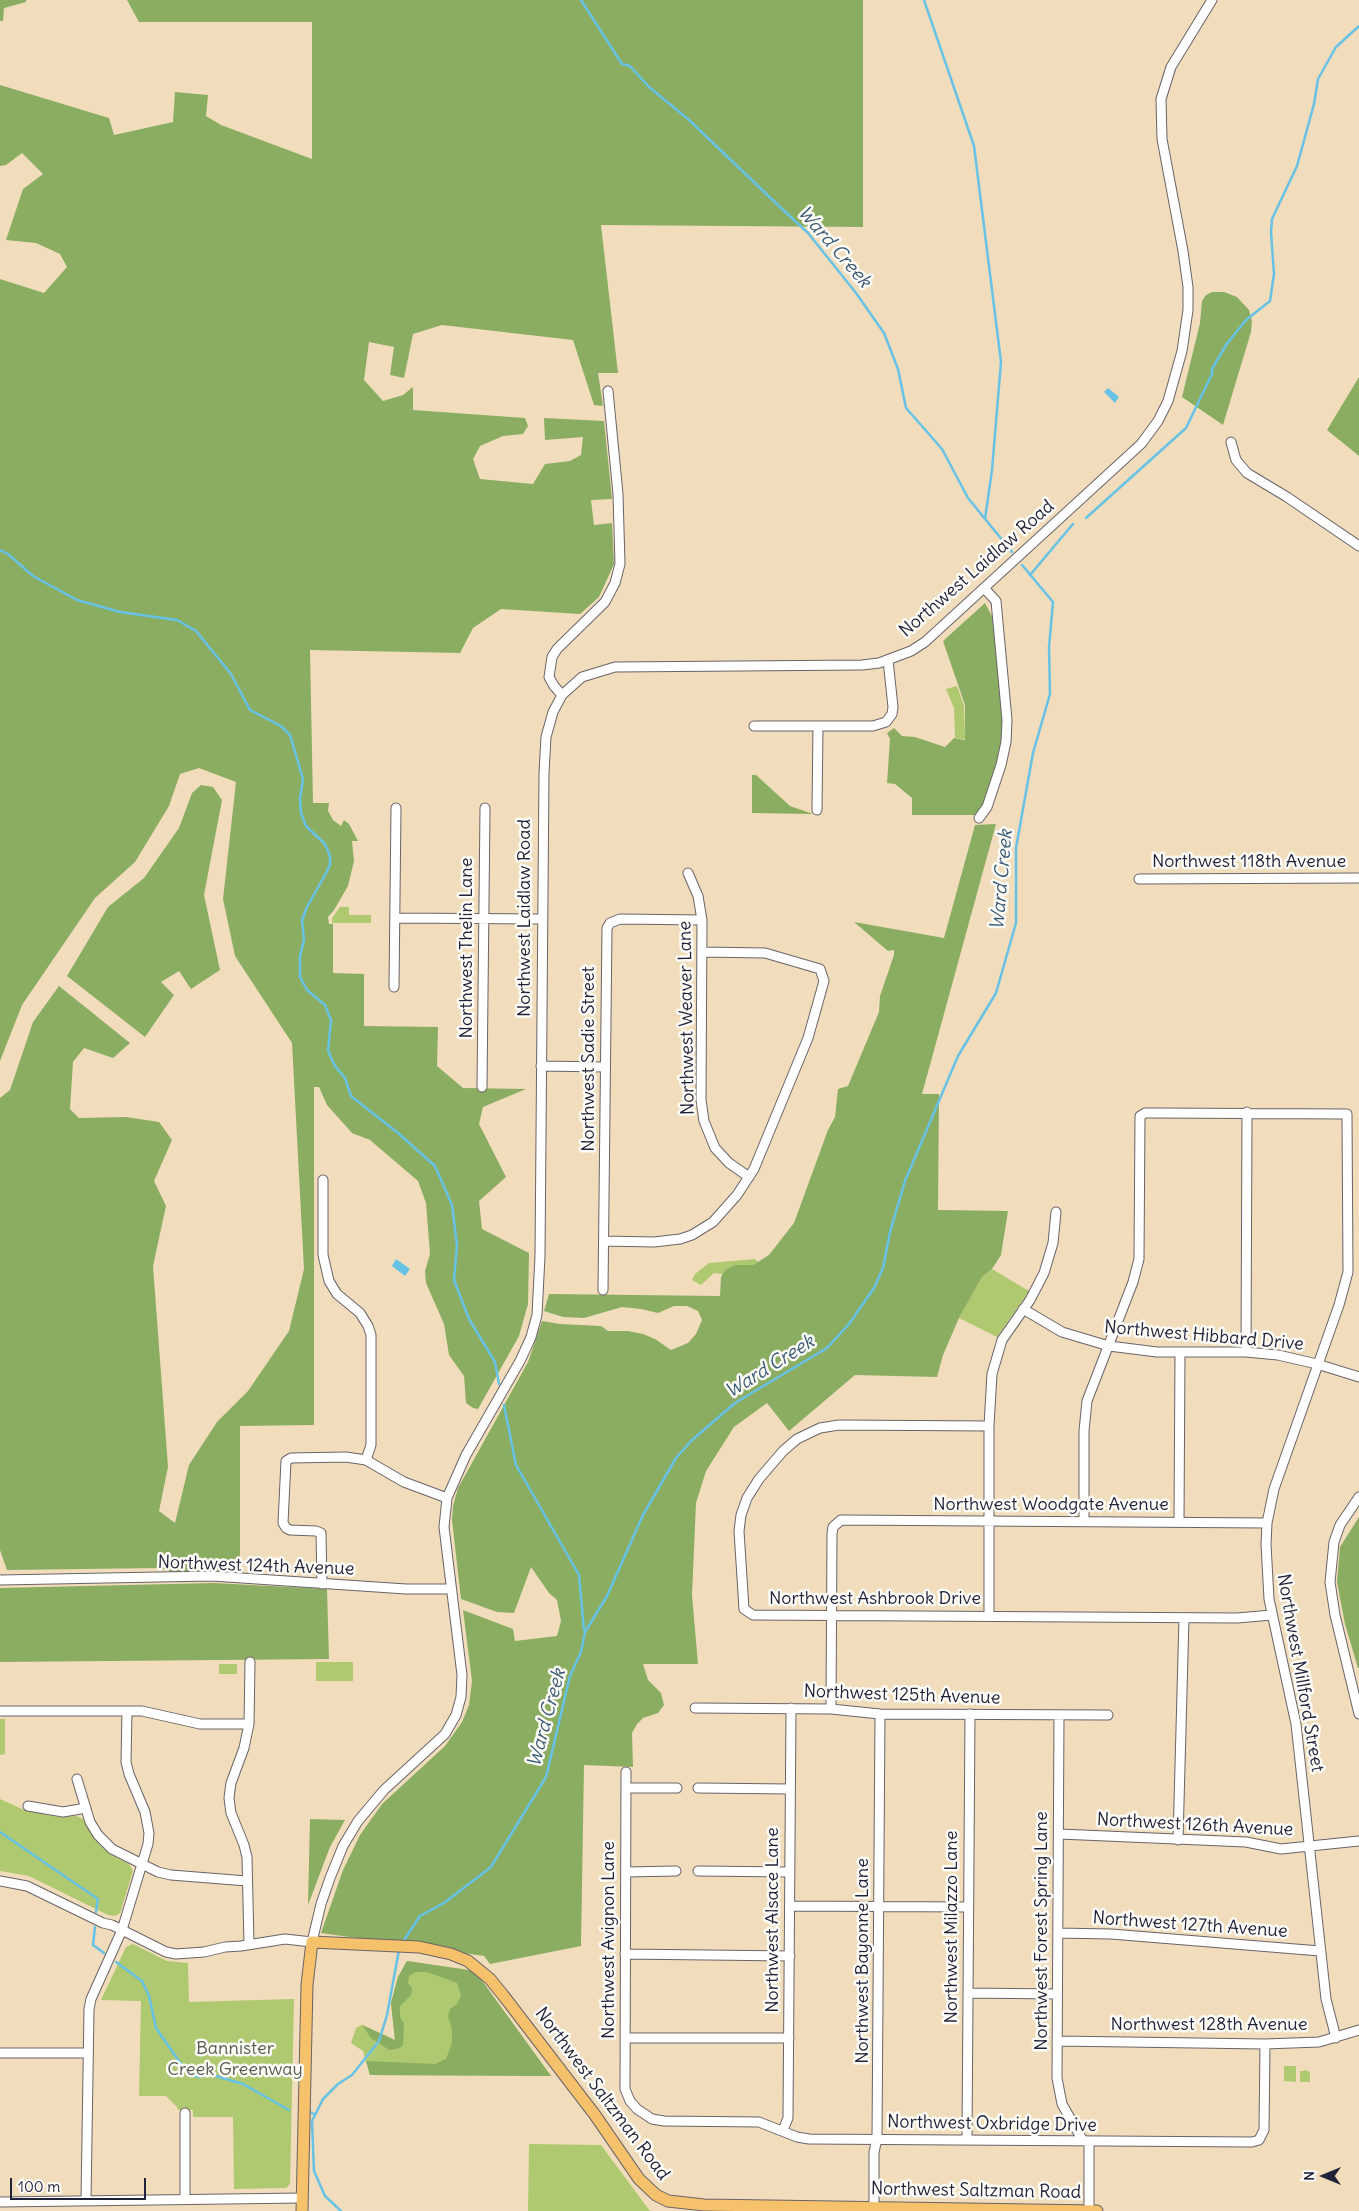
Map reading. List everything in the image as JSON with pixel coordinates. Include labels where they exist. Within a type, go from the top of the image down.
[{"type":"main road","name":"Northwest Saltzman Road","points":[[312,1942],[392,1945],[430,1949],[452,1954],[468,1961],[490,1979],[595,2115],[640,2179],[656,2195],[668,2201],[680,2204],[789,2208],[874,2207],[1097,2211]]},
{"type":"main road","name":"Northwest Laidlaw Road","points":[[302,2211],[307,1985],[312,1942]]},
{"type":"street","name":"Northwest Laidlaw Road","points":[[312,1942],[319,1911],[330,1878],[343,1846],[358,1821],[384,1790],[445,1734],[456,1715],[461,1697],[462,1675],[444,1527],[447,1498],[466,1455],[520,1361],[535,1322],[540,1279],[544,752],[550,721],[562,695],[582,677],[616,667],[731,664],[845,666],[888,660],[918,648],[1140,444],[1158,420],[1168,401],[1185,337],[1188,310],[1188,287],[1162,139],[1161,99],[1172,67],[1212,0]]},
{"type":"street","points":[[562,695],[554,686],[549,676],[552,657],[557,649],[605,602],[616,582],[620,564],[618,494],[608,391]]},
{"type":"street","points":[[1230,442],[1236,460],[1246,473],[1288,497],[1359,546]]},
{"type":"street","points":[[979,818],[987,807],[1001,765],[1008,720],[996,601],[984,588]]},
{"type":"street","points":[[754,726],[873,726],[886,722],[890,719],[893,707],[888,660]]},
{"type":"street","points":[[817,810],[818,726]]},
{"type":"street","points":[[394,987],[396,808]]},
{"type":"street","name":"Northwest Thelin Lane","points":[[482,1087],[484,808]]},
{"type":"street","name":"Northwest Weaver Lane","points":[[688,873],[698,896],[702,920],[701,1100],[704,1121],[711,1140],[722,1156],[749,1177]]},
{"type":"street","name":"Northwest 118th Avenue","points":[[1139,879],[1359,878]]},
{"type":"street","points":[[394,918],[542,919]]},
{"type":"street","name":"Northwest Sadie Street","points":[[603,1290],[606,934],[610,923],[620,919],[702,920]]},
{"type":"street","points":[[604,1241],[667,1241],[692,1235],[714,1222],[737,1195],[758,1160],[806,1046],[824,981],[820,969],[813,965],[764,953],[702,952]]},
{"type":"street","points":[[542,1066],[605,1067]]},
{"type":"street","points":[[1084,1521],[1086,1410],[1090,1392],[1136,1275],[1139,1260],[1139,1119],[1142,1114],[1247,1112],[1246,1352]]},
{"type":"street","name":"Northwest Millford Street","points":[[1247,1112],[1347,1114],[1348,1272],[1339,1305],[1274,1489],[1267,1523],[1267,1580],[1272,1615],[1296,1724],[1326,1999],[1336,2038]]},
{"type":"street","points":[[323,1180],[323,1255],[329,1281],[337,1294],[360,1313],[371,1335],[372,1445],[366,1460]]},
{"type":"street","points":[[989,1616],[989,1426],[992,1374],[1002,1340],[1035,1292],[1048,1263],[1053,1243],[1056,1212]]},
{"type":"street","name":"Northwest Hibbard Drive","points":[[1023,1309],[1062,1332],[1109,1346],[1180,1352],[1246,1352],[1284,1356],[1359,1377]]},
{"type":"street","points":[[1179,1522],[1180,1352]]},
{"type":"street","name":"Northwest Ashbrook Drive","points":[[989,1426],[839,1425],[820,1428],[804,1434],[790,1444],[759,1479],[748,1498],[739,1530],[744,1609],[753,1615],[1184,1618],[1238,1618],[1272,1615]]},
{"type":"street","points":[[322,1584],[321,1533],[316,1531],[290,1530],[283,1523],[286,1461],[291,1458],[346,1457],[366,1460],[404,1482],[447,1498]]},
{"type":"street","points":[[1359,1497],[1340,1525],[1334,1542],[1330,1582],[1359,1714]]},
{"type":"street","name":"Northwest Woodgate Avenue","points":[[832,1615],[832,1534],[836,1523],[844,1520],[1267,1523]]},
{"type":"street","name":"Northwest 124th Avenue","points":[[0,1580],[212,1576],[322,1584],[451,1589]]},
{"type":"street","points":[[831,1709],[832,1615]]},
{"type":"street","points":[[1178,1840],[1184,1618]]},
{"type":"street","points":[[248,1945],[248,1881],[244,1845],[231,1813],[229,1798],[231,1783],[244,1748],[250,1724],[250,1662]]},
{"type":"street","name":"Northwest 125th Avenue","points":[[695,1708],[831,1709],[880,1714],[1108,1715]]},
{"type":"street","name":"Northwest Alsace Lane","points":[[783,2130],[788,2118],[791,1708]]},
{"type":"street","points":[[0,1711],[151,1712],[178,1721],[200,1724],[250,1724]]},
{"type":"street","points":[[86,2202],[87,2054],[91,1999],[122,1930],[143,1865],[149,1833],[145,1812],[127,1767],[126,1711]]},
{"type":"street","name":"Northwest Bayonne Lane","points":[[874,2207],[874,2152],[878,2139],[880,1714]]},
{"type":"street","name":"Northwest Milazzo Lane","points":[[967,2139],[970,1714]]},
{"type":"street","name":"Northwest Forest Spring Lane","points":[[1059,1715],[1057,2078],[1062,2104],[1086,2141]]},
{"type":"street","name":"Northwest Avignon Lane","points":[[626,1772],[625,2089],[634,2106]]},
{"type":"street","points":[[76,1779],[90,1822],[98,1835],[112,1849],[143,1865],[171,1875],[248,1881]]},
{"type":"street","points":[[626,1788],[677,1788]]},
{"type":"street","points":[[698,1788],[790,1789]]},
{"type":"street","points":[[28,1806],[63,1812],[86,1808]]},
{"type":"street","name":"Northwest 126th Avenue","points":[[1059,1834],[1246,1842],[1281,1849],[1359,1842]]},
{"type":"street","points":[[626,1872],[676,1871]]},
{"type":"street","points":[[698,1871],[790,1872]]},
{"type":"street","points":[[0,1881],[26,1886],[166,1952],[176,1954],[204,1952],[225,1947],[285,1939],[312,1942]]},
{"type":"street","points":[[790,1906],[968,1908]]},
{"type":"street","name":"Northwest 127th Avenue","points":[[1058,1934],[1111,1934],[1320,1951]]},
{"type":"street","points":[[626,1954],[790,1956]]},
{"type":"street","points":[[968,1993],[1057,1994]]},
{"type":"street","name":"Northwest 128th Avenue","points":[[1057,2041],[1265,2044],[1319,2042],[1359,2030]]},
{"type":"street","points":[[625,2038],[789,2038]]},
{"type":"street","name":"Northwest Oxbridge Drive","points":[[634,2106],[652,2119],[664,2121],[759,2122],[797,2137],[809,2138],[1252,2142],[1259,2140],[1264,2130],[1265,2044]]},
{"type":"street","points":[[0,2052],[87,2054]]},
{"type":"street","points":[[185,2113],[185,2199]]},
{"type":"street","points":[[1086,2141],[1089,2211]]},
{"type":"street","points":[[0,2202],[302,2198]]},
{"type":"green space","points":[[0,0],[26,0],[26,2],[4,8],[3,21],[0,21]]},
{"type":"green space","points":[[127,0],[863,0],[863,227],[601,225],[618,373],[598,373],[603,406],[594,405],[573,340],[442,325],[413,334],[404,378],[390,375],[394,347],[369,342],[364,380],[383,401],[403,395],[413,387],[413,410],[525,418],[528,426],[523,434],[503,436],[480,446],[473,459],[480,479],[533,484],[545,464],[570,461],[581,455],[583,437],[545,440],[544,418],[604,421],[612,499],[591,500],[594,525],[612,523],[614,564],[599,597],[580,614],[501,609],[473,628],[460,653],[310,650],[313,803],[329,803],[328,811],[333,820],[341,826],[344,820],[349,824],[358,841],[352,841],[354,861],[348,886],[328,917],[329,924],[333,924],[333,973],[364,974],[364,1026],[438,1027],[437,1066],[463,1088],[526,1089],[483,1107],[479,1124],[506,1177],[479,1201],[482,1229],[529,1253],[528,1304],[519,1336],[478,1409],[473,1408],[466,1403],[464,1376],[449,1355],[444,1324],[426,1283],[425,1271],[430,1254],[426,1203],[418,1181],[370,1140],[352,1133],[327,1105],[319,1087],[314,1087],[314,1425],[240,1426],[240,1572],[172,1572],[159,1568],[7,1570],[0,1550],[0,1098],[10,1090],[33,1022],[59,986],[130,1043],[113,1058],[84,1048],[73,1062],[70,1109],[79,1118],[126,1117],[159,1122],[172,1140],[154,1181],[166,1206],[153,1266],[168,1467],[159,1511],[175,1523],[189,1465],[217,1422],[248,1391],[289,1331],[304,1269],[292,1043],[235,956],[223,899],[236,782],[199,768],[180,774],[169,806],[135,862],[95,898],[22,1005],[0,1061],[0,279],[44,293],[67,267],[60,254],[36,243],[6,240],[23,189],[43,174],[22,153],[6,165],[0,166],[0,85],[109,118],[114,135],[173,122],[175,92],[208,95],[206,116],[221,125],[312,159],[312,22],[139,22]]},
{"type":"green space","points":[[1212,292],[1224,292],[1237,297],[1249,310],[1252,321],[1251,332],[1223,425],[1182,397],[1200,323],[1202,301],[1206,295]]},
{"type":"green space","points":[[1359,377],[1359,456],[1327,430]]},
{"type":"green space","points":[[985,603],[993,618],[1004,704],[1005,733],[990,795],[978,815],[912,815],[912,798],[895,784],[887,783],[890,739],[887,733],[894,728],[902,736],[915,737],[945,747],[954,738],[965,740],[965,705],[943,641]]},
{"type":"green space","points":[[957,686],[964,706],[965,739],[955,738],[954,708],[946,689]]},
{"type":"green space","points":[[752,775],[756,775],[790,806],[813,814],[752,813]]},
{"type":"green space","points":[[201,785],[213,787],[222,800],[204,895],[220,970],[191,989],[179,971],[161,982],[174,995],[145,1037],[67,976],[108,907],[144,878],[179,828],[192,793]]},
{"type":"green space","points":[[996,824],[922,1094],[939,1094],[938,1210],[1008,1211],[1001,1255],[992,1269],[982,1277],[959,1318],[943,1355],[937,1377],[855,1375],[789,1431],[767,1403],[734,1427],[706,1471],[696,1503],[692,1595],[698,1664],[643,1664],[648,1680],[661,1693],[664,1705],[658,1713],[643,1718],[632,1733],[633,1767],[584,1765],[581,1946],[490,1964],[484,1956],[321,1933],[343,1870],[360,1835],[382,1804],[445,1746],[462,1722],[469,1705],[472,1681],[463,1610],[513,1629],[515,1641],[557,1636],[561,1621],[557,1600],[549,1593],[531,1567],[514,1613],[497,1612],[461,1599],[452,1520],[453,1506],[458,1488],[528,1362],[542,1321],[601,1326],[608,1331],[628,1331],[643,1334],[655,1339],[671,1350],[688,1343],[696,1334],[702,1320],[698,1311],[687,1306],[674,1306],[658,1313],[622,1307],[584,1318],[563,1317],[544,1311],[549,1294],[720,1296],[721,1277],[725,1270],[735,1265],[753,1265],[769,1255],[794,1223],[828,1130],[835,1117],[838,1089],[848,1086],[879,1012],[880,996],[894,955],[894,950],[888,951],[854,922],[944,938],[975,825]]},
{"type":"green space","points":[[340,907],[349,907],[349,915],[371,915],[371,923],[332,923],[332,918]]},
{"type":"green space","points":[[755,1259],[760,1264],[731,1275],[714,1273],[701,1285],[692,1280],[695,1274],[709,1263]]},
{"type":"green space","points":[[992,1269],[1029,1291],[997,1337],[959,1318],[982,1277]]},
{"type":"green space","points":[[1359,1517],[1358,1668],[1345,1624],[1337,1582],[1340,1547]]},
{"type":"green space","points":[[214,1583],[327,1589],[329,1659],[0,1662],[0,1588]]},
{"type":"green space","points":[[316,1662],[353,1662],[353,1681],[316,1681]]},
{"type":"green space","points":[[219,1664],[237,1664],[237,1674],[219,1674]]},
{"type":"green space","points":[[0,1719],[5,1719],[5,1754],[0,1755]]},
{"type":"green space","points":[[0,1799],[22,1809],[42,1814],[59,1817],[76,1816],[83,1819],[99,1844],[111,1855],[129,1864],[133,1871],[120,1913],[115,1916],[108,1915],[29,1876],[0,1871]]},
{"type":"green space","points":[[310,1819],[345,1820],[330,1847],[308,1905]]},
{"type":"green space","name":"Bannister Creek Greenway","points":[[133,1944],[167,1961],[188,1963],[189,2002],[294,1999],[290,2184],[286,2188],[234,2189],[233,2117],[193,2117],[193,2110],[178,2110],[166,2096],[139,2096],[141,2001],[101,2000],[126,1947]]},
{"type":"green space","points":[[407,1961],[475,1971],[551,2076],[370,2075],[363,2051],[351,2043],[356,2028],[362,2025],[395,2040],[391,2003],[398,1977]]},
{"type":"green space","points":[[407,1961],[475,1971],[551,2076],[370,2075],[366,2061],[435,2064],[446,2059],[452,2043],[452,2029],[448,2017],[450,2009],[457,2004],[461,1996],[457,1983],[427,1972],[416,1972],[409,1976],[408,1983],[412,1988],[411,1995],[400,2006],[400,2017],[404,2024],[403,2045],[397,2049],[389,2050],[371,2038],[362,2025],[395,2040],[391,2003],[398,1977]]},
{"type":"green space","points":[[1284,2066],[1296,2066],[1296,2082],[1284,2081]]},
{"type":"green space","points":[[1300,2071],[1310,2072],[1310,2082],[1300,2082]]},
{"type":"green space","points":[[529,2144],[601,2145],[650,2211],[528,2211]]},
{"type":"water","points":[[1108,388],[1119,397],[1115,403],[1104,392]]},
{"type":"water","points":[[396,1259],[410,1269],[405,1276],[392,1266]]},
{"type":"waterway","name":"Ward Creek","points":[[581,0],[622,64],[630,66],[649,87],[688,119],[808,233],[856,293],[884,333],[898,369],[906,408],[942,449],[968,498],[1012,552]]},
{"type":"waterway","points":[[924,0],[974,146],[1001,362],[992,470],[985,519]]},
{"type":"waterway","points":[[1086,518],[1186,428],[1212,374],[1212,369],[1226,345],[1246,320],[1270,301],[1274,274],[1272,219],[1297,166],[1314,104],[1318,79],[1336,47],[1359,26]]},
{"type":"waterway","points":[[1030,575],[1073,524]]},
{"type":"waterway","points":[[0,550],[8,554],[33,576],[77,600],[120,612],[177,620],[196,631],[231,674],[250,710],[281,726],[290,735],[303,779],[300,799],[301,813],[306,826],[325,844],[330,856],[330,865],[302,920],[304,940],[300,956],[300,977],[307,990],[325,1005],[331,1020],[328,1051],[335,1066],[345,1078],[351,1096],[398,1133],[435,1166],[452,1205],[457,1245],[454,1280],[469,1319],[495,1362],[499,1384]]},
{"type":"waterway","name":"Ward Creek","points":[[402,1943],[420,1916],[444,1903],[491,1867],[546,1777],[570,1676],[581,1652],[585,1632],[607,1596],[643,1515],[676,1458],[691,1441],[735,1403],[827,1348],[849,1324],[874,1288],[883,1268],[890,1232],[905,1181],[958,1056],[996,993],[1016,923],[1016,848],[1033,753],[1050,694],[1049,647],[1053,602],[1022,565]]},
{"type":"waterway","points":[[504,1405],[516,1465],[579,1575],[584,1630]]},
{"type":"waterway","points":[[0,1832],[98,1899],[96,1912]]},
{"type":"waterway","points":[[95,1927],[93,1945],[104,1953]]},
{"type":"waterway","name":"Ward Creek","points":[[341,2211],[325,2196],[314,2171],[312,2121],[323,2099],[338,2084],[352,2075],[379,2041],[387,2015],[399,1950]]},
{"type":"waterway","points":[[116,1962],[142,1981],[149,1996],[156,2028],[188,2074],[199,2077],[209,2074],[243,2084],[289,2110]]},
{"type":"waterway","name":"Ward Creek","points":[[310,2112],[314,2114]]}]
